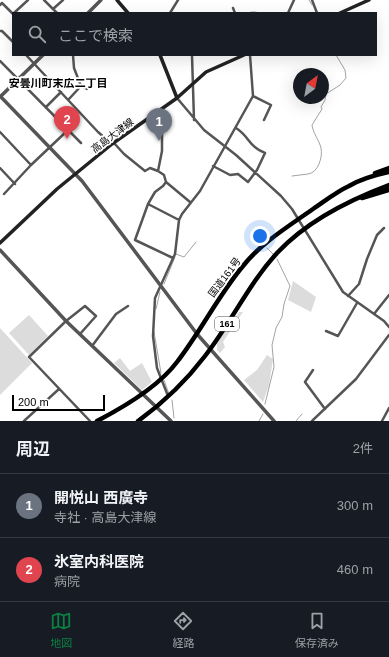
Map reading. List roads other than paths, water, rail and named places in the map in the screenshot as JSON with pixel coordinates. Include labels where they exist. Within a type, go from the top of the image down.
[{"type":"highway","points":[[361,180],[389,168]]},
{"type":"highway","name":"国道161号","points":[[97,421],[125,405],[142,393],[161,378],[177,362],[197,334],[225,289],[244,264],[261,248],[342,189],[361,180],[389,172]]},
{"type":"highway","name":"161","points":[[138,421],[157,407],[187,378],[210,349],[279,251],[305,229],[353,199],[389,185]]},
{"type":"highway","points":[[353,199],[389,190]]},
{"type":"main road","points":[[117,0],[127,12]]},
{"type":"main road","points":[[342,12],[368,0]]},
{"type":"main road","points":[[160,56],[177,98]]},
{"type":"main road","name":"高島大津線","points":[[0,242],[56,189],[113,143],[177,98],[206,72],[242,56]]},
{"type":"street","points":[[16,12],[28,0]]},
{"type":"street","points":[[44,0],[56,12]]},
{"type":"street","points":[[53,9],[63,0]]},
{"type":"street","points":[[89,12],[101,0]]},
{"type":"street","points":[[171,12],[178,0]]},
{"type":"street","points":[[288,12],[294,0]]},
{"type":"street","points":[[312,0],[317,12]]},
{"type":"street","points":[[0,5],[2,3],[12,12]]},
{"type":"street","points":[[233,8],[235,12]]},
{"type":"street","points":[[0,31],[2,31],[12,41]]},
{"type":"street","points":[[27,56],[98,132],[145,171],[150,168],[164,175],[166,182],[190,202]]},
{"type":"street","points":[[42,56],[0,97],[76,174],[118,227],[197,334],[274,421]]},
{"type":"street","points":[[74,56],[74,68],[81,86],[86,89]]},
{"type":"street","points":[[192,56],[194,120]]},
{"type":"street","points":[[168,397],[155,357],[152,324],[155,298],[173,258],[179,220],[190,202],[200,191],[253,96],[250,56]]},
{"type":"street","points":[[0,61],[81,143]]},
{"type":"street","points":[[69,100],[81,86]]},
{"type":"street","points":[[46,107],[61,92]]},
{"type":"street","points":[[253,96],[271,105],[264,120]]},
{"type":"street","points":[[177,98],[194,120],[210,136],[226,146],[281,196],[299,219],[343,292],[374,314],[389,327]]},
{"type":"street","points":[[158,171],[162,151],[162,109]]},
{"type":"street","points":[[213,166],[230,175],[238,174],[248,182],[255,172],[265,154],[254,148],[243,133],[236,128]]},
{"type":"street","points":[[4,194],[15,184],[31,165],[68,130]]},
{"type":"street","points":[[0,132],[31,165]]},
{"type":"street","points":[[0,168],[15,184]]},
{"type":"street","points":[[166,182],[156,192],[148,204],[135,240],[173,258]]},
{"type":"street","points":[[148,204],[179,220]]},
{"type":"street","points":[[348,296],[360,284],[375,241],[384,228]]},
{"type":"street","points":[[0,250],[66,321],[171,421]]},
{"type":"street","points":[[374,314],[389,295]]},
{"type":"street","points":[[326,331],[338,336],[357,303]]},
{"type":"street","points":[[80,334],[96,316],[85,306],[66,321],[29,357],[90,421]]},
{"type":"street","points":[[92,346],[116,314],[128,306]]},
{"type":"street","points":[[312,421],[356,379],[389,336]]},
{"type":"street","points":[[313,370],[305,382],[325,409]]},
{"type":"street","points":[[24,421],[59,389]]},
{"type":"street","points":[[382,421],[389,408]]},
{"type":"waterway","points":[[309,0],[312,5]]},
{"type":"waterway","points":[[292,176],[312,173],[319,164],[321,148],[312,125],[322,109],[321,107],[325,100],[326,94],[340,85],[346,78],[345,70],[337,56]]},
{"type":"waterway","points":[[176,254],[184,257],[196,242]]},
{"type":"waterway","points":[[267,248],[274,255]]},
{"type":"waterway","points":[[164,284],[175,257]]},
{"type":"waterway","points":[[265,404],[274,367],[272,345],[276,328],[282,317],[284,304],[290,286],[277,259]]},
{"type":"waterway","points":[[156,309],[160,292]]},
{"type":"waterway","points":[[154,332],[161,373]]},
{"type":"waterway","points":[[164,380],[169,394]]},
{"type":"waterway","points":[[172,400],[174,418]]},
{"type":"waterway","points":[[259,421],[263,414]]},
{"type":"waterway","points":[[296,421],[302,414]]},
{"type":"place","name":"氷室内科医院","points":[[67,139]]},
{"type":"place","name":"開悦山 西廣寺","points":[[159,141]]},
{"type":"district","name":"安曇川町末広二丁目","points":[[58,83]]}]
